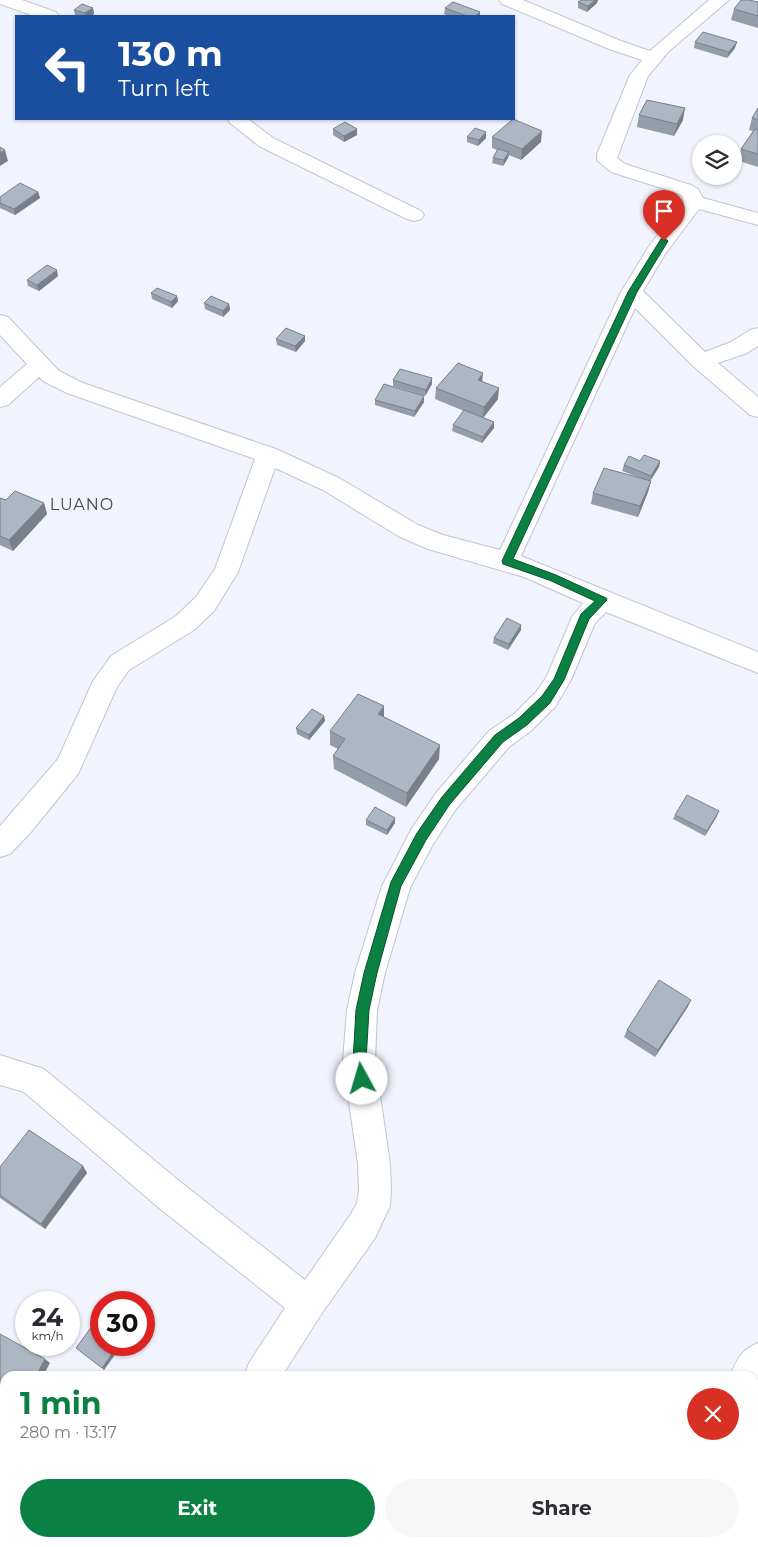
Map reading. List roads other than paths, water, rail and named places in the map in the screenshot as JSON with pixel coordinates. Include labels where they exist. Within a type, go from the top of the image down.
[{"type":"street","points":[[6,0],[47,15]]},
{"type":"street","points":[[508,0],[615,45],[652,58]]},
{"type":"street","points":[[694,202],[691,192],[618,168],[607,160],[607,154],[639,75],[652,58],[720,0]]},
{"type":"street","points":[[238,120],[266,142],[414,215]]},
{"type":"street","points":[[694,202],[758,219]]},
{"type":"street","points":[[507,561],[632,292],[656,251],[694,202]]},
{"type":"street","points":[[632,292],[701,361],[758,409]]},
{"type":"street","points":[[0,322],[51,376],[76,388],[268,455],[331,484],[409,532],[446,546],[507,561],[758,663]]},
{"type":"street","points":[[701,361],[737,348],[753,340],[758,335]]},
{"type":"street","points":[[0,399],[40,365]]},
{"type":"street","points":[[0,845],[21,823],[68,766],[106,681],[120,663],[185,623],[205,604],[226,572],[268,455]]},
{"type":"street","points":[[265,1371],[308,1304],[362,1226],[373,1206],[375,1190],[374,1164],[360,1061],[362,1010],[370,973],[396,886],[422,837],[446,801],[499,739],[523,722],[546,699],[558,680],[585,617],[602,600]]},
{"type":"street","points":[[0,1070],[32,1080],[142,1173],[308,1304]]},
{"type":"district","name":"LUANO","points":[[82,504]]}]
